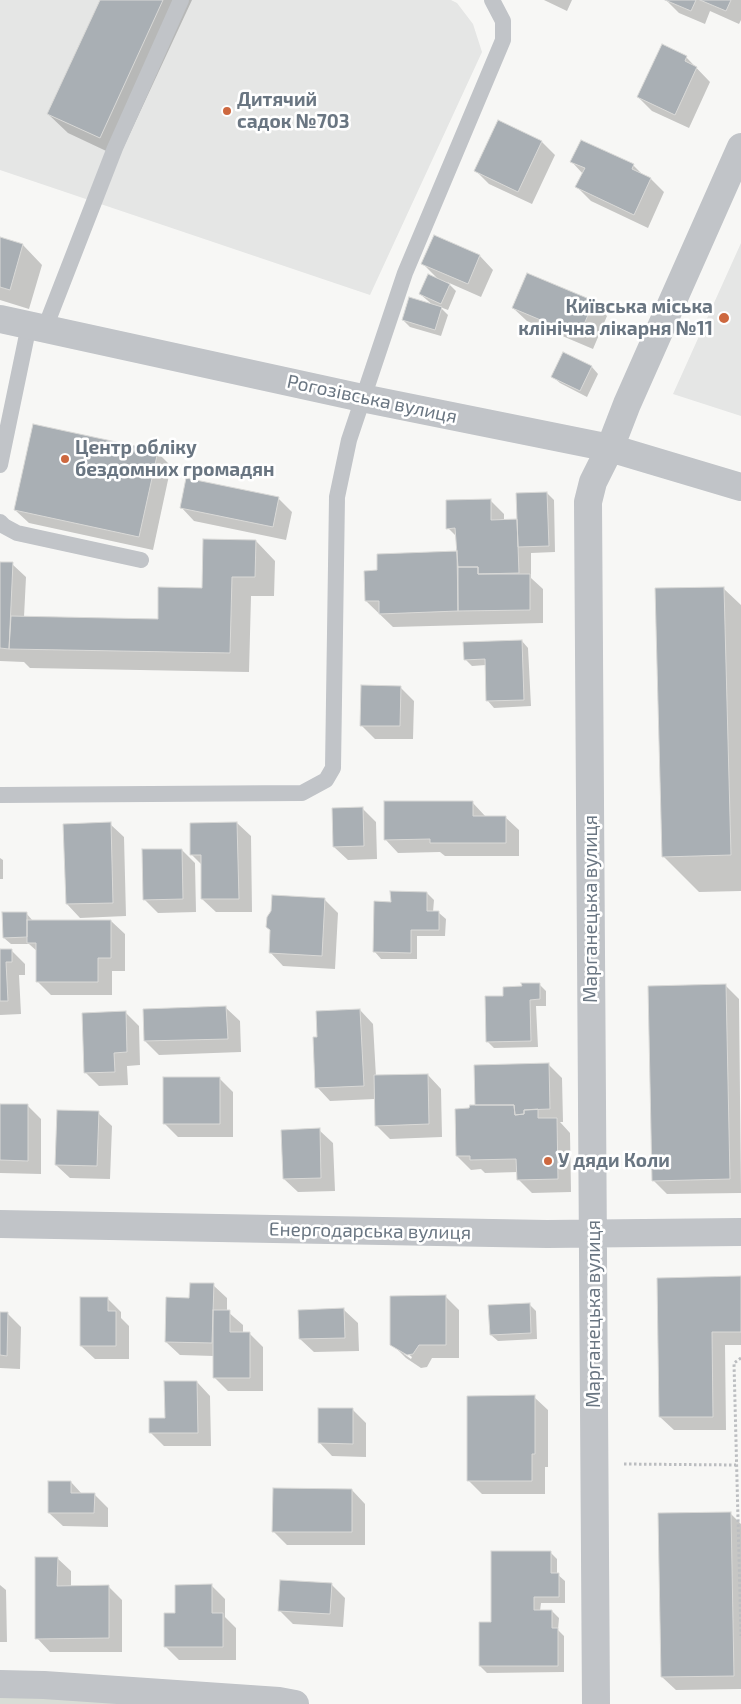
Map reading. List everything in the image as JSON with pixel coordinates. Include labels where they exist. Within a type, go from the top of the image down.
[{"type":"street","name":"Марганецька вулиця","points":[[596,1704],[588,502],[594,482],[627,404],[741,147]]},
{"type":"street","name":"Рогозівська вулиця","points":[[0,319],[362,398],[610,448],[741,487]]},
{"type":"street","name":"Енергодарська вулиця","points":[[0,1224],[593,1233],[741,1232]]},
{"type":"street","points":[[0,1684],[279,1701],[295,1704]]},
{"type":"lane","points":[[0,465],[37,326],[181,0]]},
{"type":"lane","points":[[0,795],[302,793],[326,780],[334,768],[337,498],[349,440],[406,273],[503,40],[503,21],[492,0]]},
{"type":"lane","points":[[0,522],[17,533],[141,560]]},
{"type":"path","points":[[741,1358],[734,1363],[741,1636]]},
{"type":"path","points":[[616,1464],[736,1465]]},
{"type":"shaded area","name":"Дитячий садок №703","points":[[0,0],[451,0],[457,3],[473,24],[482,52],[370,295],[0,170]]},
{"type":"shaded area","name":"Київська міська клінічна лікарня №11","points":[[741,243],[741,416],[673,394]]},
{"type":"shaded area","points":[[0,1695],[183,1704],[0,1704]]},
{"type":"building","points":[[100,0],[163,0],[100,138],[47,114]]},
{"type":"building","points":[[665,0],[696,0],[691,11]]},
{"type":"building","points":[[700,0],[731,0],[726,11]]},
{"type":"building","points":[[662,44],[687,56],[685,61],[697,67],[675,115],[637,97]]},
{"type":"building","points":[[498,120],[542,141],[518,192],[474,171]]},
{"type":"building","points":[[581,140],[634,164],[632,169],[651,178],[634,215],[575,187],[585,168],[570,162]]},
{"type":"building","points":[[434,235],[480,255],[468,284],[421,264]]},
{"type":"building","points":[[0,237],[23,244],[10,290],[0,287]]},
{"type":"building","points":[[527,273],[594,301],[579,336],[512,308]]},
{"type":"building","points":[[428,274],[450,284],[441,304],[419,294]]},
{"type":"building","points":[[409,297],[442,307],[435,330],[402,320]]},
{"type":"building","points":[[563,352],[592,366],[580,391],[551,377]]},
{"type":"building","points":[[33,424],[158,451],[139,537],[14,510]]},
{"type":"building","points":[[186,478],[279,497],[273,527],[180,508]]},
{"type":"building","points":[[547,492],[549,546],[518,547],[516,493]]},
{"type":"building","points":[[491,499],[491,520],[517,519],[519,573],[478,574],[478,567],[458,567],[455,528],[446,529],[446,500]]},
{"type":"building","points":[[203,539],[256,540],[255,577],[232,577],[230,653],[9,649],[11,616],[158,619],[158,587],[202,588]]},
{"type":"building","points":[[457,551],[458,611],[379,614],[379,601],[365,601],[364,571],[377,570],[377,554]]},
{"type":"building","points":[[0,562],[13,562],[9,649],[0,648]]},
{"type":"building","points":[[458,567],[478,567],[478,574],[530,574],[530,610],[458,611]]},
{"type":"building","points":[[724,587],[731,855],[662,857],[655,588]]},
{"type":"building","points":[[522,640],[524,700],[486,701],[485,659],[464,660],[463,642]]},
{"type":"building","points":[[361,685],[401,686],[400,726],[360,726]]},
{"type":"building","points":[[384,801],[473,801],[473,816],[506,816],[506,843],[430,843],[430,839],[384,840]]},
{"type":"building","points":[[363,807],[364,846],[333,847],[332,808]]},
{"type":"building","points":[[111,822],[113,903],[66,904],[63,824]]},
{"type":"building","points":[[237,822],[239,899],[201,899],[201,855],[190,855],[190,823]]},
{"type":"building","points":[[142,849],[182,849],[183,899],[143,900]]},
{"type":"building","points":[[390,891],[427,892],[427,911],[439,911],[439,930],[411,930],[411,953],[373,952],[374,901],[391,902]]},
{"type":"building","points":[[272,895],[325,898],[322,956],[269,953],[270,930],[266,927],[267,917],[271,911]]},
{"type":"building","points":[[2,912],[27,912],[27,937],[3,938]]},
{"type":"building","points":[[27,920],[111,920],[111,958],[98,958],[98,982],[36,982],[36,943],[27,943]]},
{"type":"building","points":[[0,949],[12,949],[12,962],[6,962],[8,1001],[0,1001]]},
{"type":"building","points":[[521,983],[540,983],[540,999],[530,1000],[531,1041],[486,1042],[485,996],[503,996],[503,987],[522,986]]},
{"type":"building","points":[[726,984],[730,1179],[652,1181],[648,986]]},
{"type":"building","points":[[226,1006],[228,1039],[144,1041],[143,1009]]},
{"type":"building","points":[[360,1009],[364,1086],[315,1088],[313,1037],[317,1037],[316,1011]]},
{"type":"building","points":[[126,1011],[127,1052],[114,1053],[115,1072],[84,1073],[82,1013]]},
{"type":"building","points":[[549,1063],[550,1109],[524,1110],[524,1114],[515,1115],[514,1105],[475,1105],[474,1065]]},
{"type":"building","points":[[428,1074],[429,1124],[375,1126],[374,1075]]},
{"type":"building","points":[[163,1077],[220,1077],[220,1124],[163,1124]]},
{"type":"building","points":[[0,1104],[28,1104],[28,1161],[0,1160]]},
{"type":"building","points":[[470,1105],[514,1105],[515,1115],[524,1114],[524,1110],[538,1109],[538,1118],[557,1118],[558,1179],[517,1180],[516,1159],[470,1160],[470,1156],[456,1156],[455,1109],[469,1108]]},
{"type":"building","points":[[57,1110],[99,1111],[97,1166],[55,1165]]},
{"type":"building","points":[[320,1128],[321,1178],[283,1179],[281,1130]]},
{"type":"building","points":[[741,1276],[741,1332],[712,1332],[713,1417],[659,1417],[657,1278]]},
{"type":"building","points":[[190,1283],[214,1283],[212,1343],[165,1342],[166,1297],[189,1298]]},
{"type":"building","points":[[446,1295],[446,1345],[419,1345],[413,1354],[407,1355],[390,1345],[390,1296]]},
{"type":"building","points":[[80,1297],[108,1297],[108,1311],[116,1311],[116,1346],[80,1346]]},
{"type":"building","points":[[530,1303],[531,1333],[490,1335],[488,1305]]},
{"type":"building","points":[[344,1308],[345,1338],[299,1339],[298,1310]]},
{"type":"building","points":[[213,1310],[230,1310],[230,1332],[250,1332],[250,1378],[213,1378]]},
{"type":"building","points":[[0,1312],[8,1312],[7,1356],[0,1355]]},
{"type":"building","points":[[164,1381],[197,1381],[198,1433],[149,1433],[149,1418],[165,1418]]},
{"type":"building","points":[[535,1395],[535,1454],[532,1454],[532,1481],[467,1481],[467,1396]]},
{"type":"building","points":[[318,1408],[353,1408],[353,1444],[318,1443]]},
{"type":"building","points":[[48,1481],[71,1481],[71,1493],[95,1493],[94,1513],[48,1513]]},
{"type":"building","points":[[273,1488],[352,1489],[352,1532],[272,1532]]},
{"type":"building","points":[[731,1512],[734,1676],[661,1677],[658,1513]]},
{"type":"building","points":[[491,1551],[551,1551],[551,1573],[559,1573],[559,1597],[534,1597],[534,1610],[552,1610],[552,1628],[558,1628],[558,1666],[479,1666],[479,1622],[491,1622]]},
{"type":"building","points":[[35,1557],[58,1557],[57,1586],[109,1585],[109,1638],[35,1639]]},
{"type":"building","points":[[280,1580],[332,1583],[330,1614],[278,1611]]},
{"type":"building","points":[[212,1584],[212,1613],[223,1613],[223,1647],[164,1647],[164,1613],[175,1613],[175,1585]]},
{"type":"place","name":"Дитячий садок №703","points":[[227,111]]},
{"type":"place","name":"Київська міська клінічна лікарня №11","points":[[724,318]]},
{"type":"place","name":"Центр обліку бездомних громадян","points":[[65,459]]},
{"type":"place","name":"У дяди Коли","points":[[548,1161]]}]
